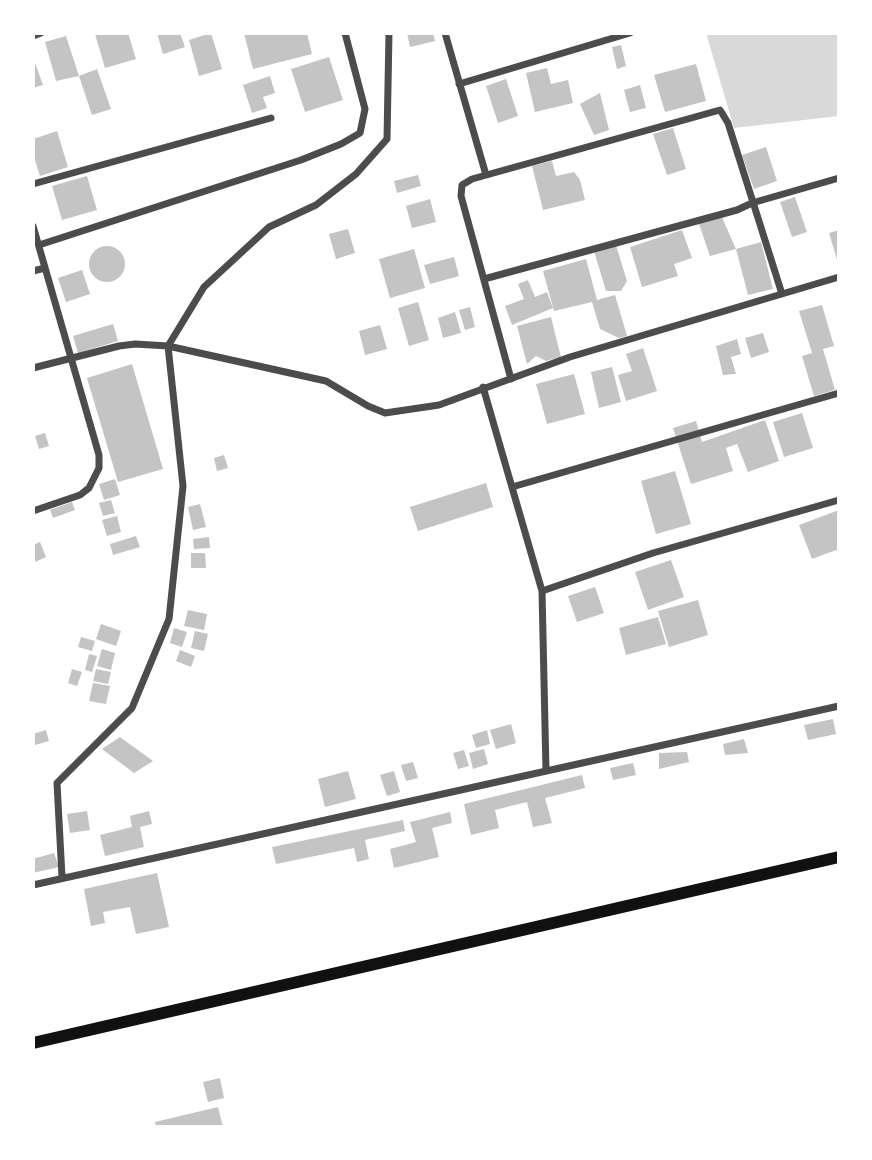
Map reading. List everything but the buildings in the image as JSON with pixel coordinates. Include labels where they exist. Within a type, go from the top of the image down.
[{"type":"main road","points":[[33,1043],[839,857]]},
{"type":"street","points":[[33,36],[41,33]]},
{"type":"street","points":[[39,246],[301,160],[360,133],[365,109],[345,33]]},
{"type":"street","points":[[62,877],[57,783],[132,708],[169,619],[183,486],[168,346],[204,287],[269,227],[316,205],[346,182],[387,139],[389,33]]},
{"type":"street","points":[[445,33],[486,176]]},
{"type":"street","points":[[460,84],[630,33]]},
{"type":"street","points":[[512,379],[461,196],[462,185],[486,176],[720,110],[728,123],[782,294]]},
{"type":"street","points":[[33,184],[271,118]]},
{"type":"street","points":[[484,279],[737,210],[752,203],[839,178]]},
{"type":"street","points":[[33,226],[99,455],[99,468],[89,488],[80,495],[33,511]]},
{"type":"street","points":[[33,271],[45,268]]},
{"type":"street","points":[[33,368],[135,344],[168,346],[326,381],[384,413],[439,405],[570,357],[839,277]]},
{"type":"street","points":[[483,387],[542,591],[546,771]]},
{"type":"street","points":[[512,487],[839,393]]},
{"type":"street","points":[[542,591],[653,553],[839,500]]},
{"type":"street","points":[[33,885],[839,706]]},
{"type":"shaded area","points":[[706,33],[839,33],[839,116],[734,128]]}]
